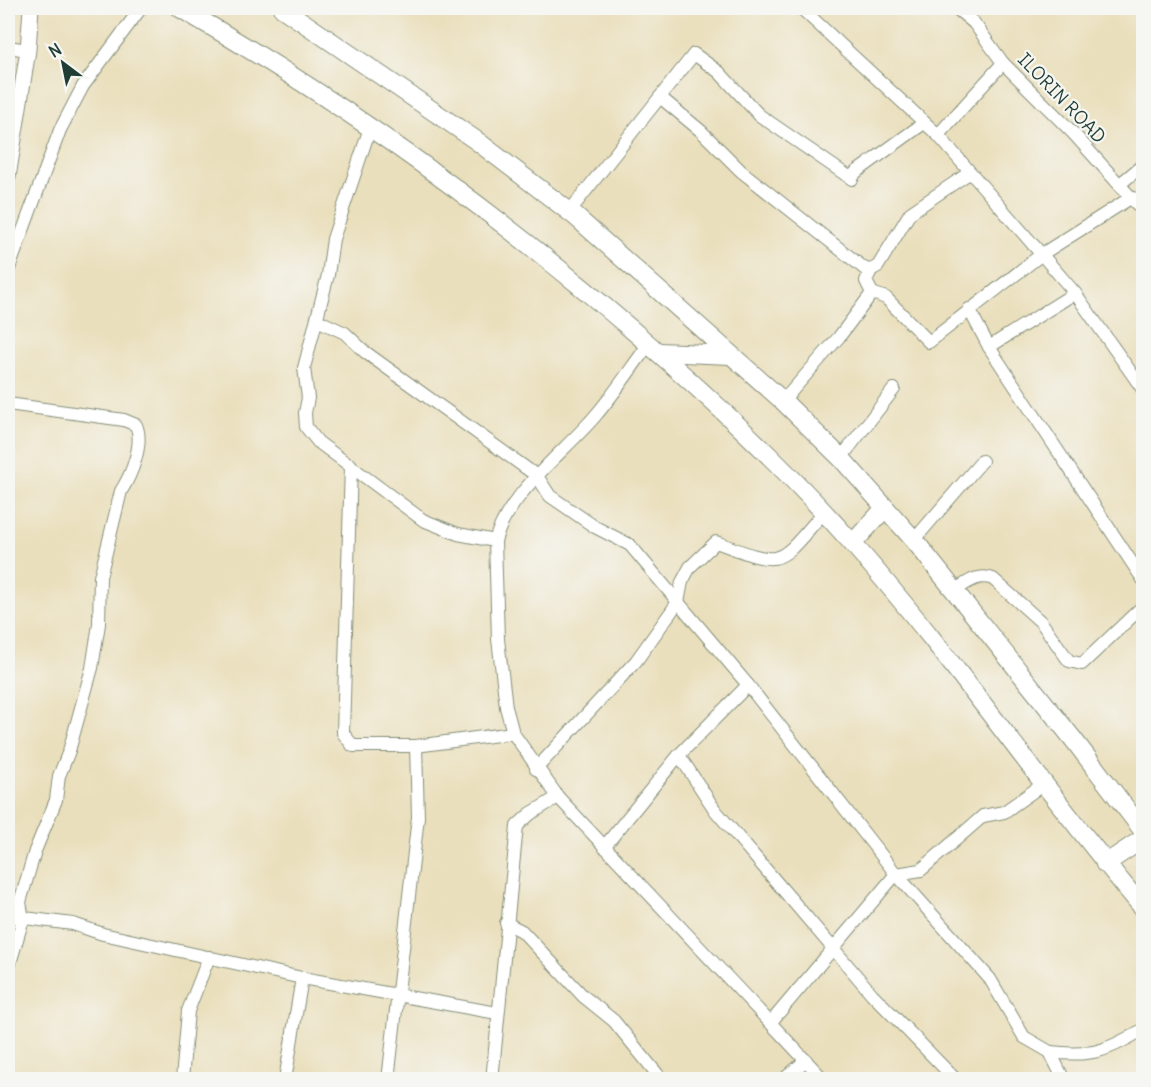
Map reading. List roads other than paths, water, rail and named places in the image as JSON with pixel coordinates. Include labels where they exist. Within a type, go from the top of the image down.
[{"type":"highway","points":[[180,8],[232,38],[370,128],[535,249],[654,348],[770,456],[853,543],[948,656],[1105,864],[1143,909]]},
{"type":"highway","points":[[282,8],[477,141],[569,212],[783,401],[841,458],[914,540],[1143,832]]},
{"type":"highway","points":[[654,348],[731,355]]},
{"type":"highway","points":[[853,543],[885,508]]},
{"type":"highway","points":[[1105,864],[1143,838]]},
{"type":"main road","points":[[8,177],[28,50],[31,8]]},
{"type":"street","points":[[8,271],[60,130],[83,86],[141,8]]},
{"type":"street","points":[[801,8],[938,135],[1075,292],[1143,391]]},
{"type":"street","name":"ILORIN ROAD","points":[[956,8],[974,23],[1003,63],[1120,184],[1143,212]]},
{"type":"street","points":[[8,47],[28,50]]},
{"type":"street","points":[[569,212],[694,54],[719,72],[759,115],[852,179],[855,173],[924,123]]},
{"type":"street","points":[[938,135],[1003,63]]},
{"type":"street","points":[[660,97],[701,131],[741,171],[865,269],[871,270]]},
{"type":"street","points":[[370,128],[333,239],[328,274],[304,368],[308,398],[305,413],[306,427],[318,442],[423,520],[458,534],[495,541]]},
{"type":"street","points":[[1120,184],[1143,164]]},
{"type":"street","points":[[969,173],[910,213],[878,266],[871,270],[866,281],[872,292],[886,298],[929,342],[1042,254],[1132,197]]},
{"type":"street","points":[[783,401],[838,337],[872,292]]},
{"type":"street","points":[[989,347],[1075,292]]},
{"type":"street","points":[[969,309],[989,347],[1143,581]]},
{"type":"street","points":[[317,320],[345,333],[365,352],[537,476],[550,496],[595,528],[630,545],[748,685],[896,874],[990,980],[1024,1036],[1050,1052],[1084,1054],[1107,1050],[1143,1029]]},
{"type":"street","points":[[654,348],[596,415],[537,476],[499,529],[495,541],[498,639],[506,706],[513,733],[536,769],[558,797],[720,972],[771,1022],[824,1080]]},
{"type":"street","points":[[841,458],[894,389]]},
{"type":"street","points":[[8,404],[124,420],[136,425],[141,436],[127,482],[121,491],[100,577],[99,624],[92,669],[69,751],[59,776],[56,800],[35,851],[20,902],[23,919],[8,970]]},
{"type":"street","points":[[914,540],[981,461]]},
{"type":"street","points":[[351,465],[343,733],[353,746],[416,746],[513,733]]},
{"type":"street","points":[[536,769],[636,660],[678,602],[682,582],[690,567],[716,542],[759,558],[776,560],[787,554],[824,512]]},
{"type":"street","points":[[955,590],[985,575],[993,579],[1041,622],[1069,661],[1082,664],[1143,605]]},
{"type":"street","points":[[604,847],[679,755],[748,685]]},
{"type":"street","points":[[388,1080],[418,817],[416,746]]},
{"type":"street","points":[[679,755],[715,810],[872,994],[956,1080]]},
{"type":"street","points":[[771,1022],[896,874],[921,870],[983,816],[1004,812],[1045,783]]},
{"type":"street","points":[[492,1080],[517,826],[530,814],[558,797]]},
{"type":"street","points":[[8,916],[73,924],[103,934],[302,978],[498,1013]]},
{"type":"street","points":[[506,923],[522,931],[583,996],[614,1021],[662,1080]]},
{"type":"street","points":[[182,1080],[188,1011],[209,957]]},
{"type":"street","points":[[285,1080],[302,978]]},
{"type":"street","points":[[1050,1052],[1064,1080]]},
{"type":"street","points":[[783,1080],[806,1060]]}]
